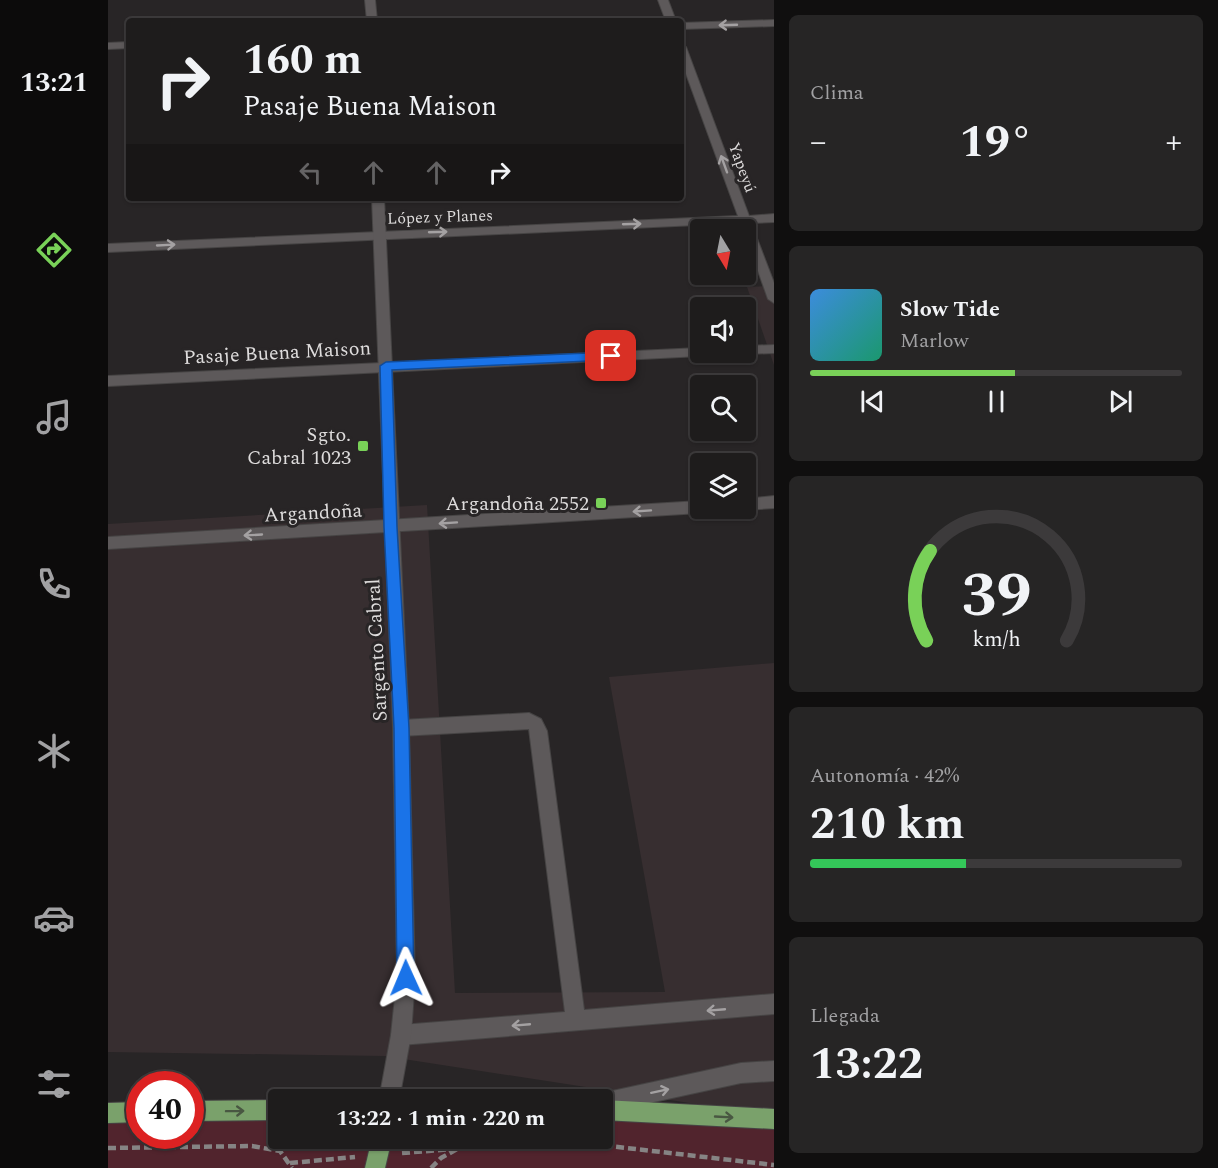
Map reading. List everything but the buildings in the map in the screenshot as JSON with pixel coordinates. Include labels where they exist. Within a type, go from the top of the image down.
[{"type":"main road","points":[[204,1111],[268,1110]]},
{"type":"main road","points":[[613,1111],[774,1119]]},
{"type":"main road","points":[[108,1113],[126,1112]]},
{"type":"main road","points":[[375,1168],[379,1149]]},
{"type":"street","points":[[370,0],[372,18]]},
{"type":"street","points":[[663,0],[670,18]]},
{"type":"street","points":[[684,26],[774,23]]},
{"type":"street","points":[[108,46],[126,45]]},
{"type":"street","name":"Yapeyú","points":[[684,55],[745,219]]},
{"type":"street","name":"Sargento Cabral","points":[[378,201],[401,728],[406,978],[401,1035],[392,1089]]},
{"type":"street","name":"López y Planes","points":[[745,219],[774,218]]},
{"type":"street","name":"López y Planes","points":[[108,248],[690,221]]},
{"type":"street","name":"Yapeyú","points":[[756,249],[774,299]]},
{"type":"street","points":[[756,350],[774,349]]},
{"type":"street","name":"Pasaje Buena Maison","points":[[108,381],[690,352]]},
{"type":"street","points":[[756,503],[774,502]]},
{"type":"street","name":"Argandoña","points":[[108,543],[690,508]]},
{"type":"street","points":[[401,728],[529,721],[535,724],[538,731],[576,1021]]},
{"type":"street","points":[[401,1035],[774,1004]]},
{"type":"street","points":[[613,1101],[741,1073],[774,1071]]},
{"type":"path","points":[[431,1168],[441,1158],[457,1149],[511,1143],[609,1146],[774,1165]]},
{"type":"path","points":[[108,1148],[252,1146],[280,1151],[292,1168]]},
{"type":"shaded area","points":[[774,286],[774,365],[756,313],[756,297],[750,297],[747,287]]},
{"type":"shaded area","points":[[427,505],[455,993],[665,992],[609,677],[774,663],[774,1116],[613,1091],[613,1089],[598,1089],[384,1056],[108,1052],[108,524]]},
{"type":"shaded area","points":[[268,1110],[268,1149],[613,1149],[613,1111],[774,1119],[774,1168],[108,1168],[108,1113],[126,1112],[126,1149],[204,1149],[204,1111]]},
{"type":"place","name":"Sgto. Cabral 1023","points":[[363,446]]},
{"type":"place","name":"Argandoña 2552","points":[[601,503]]},
{"type":"route","points":[[406,978],[401,728],[386,366],[611,356]]}]
